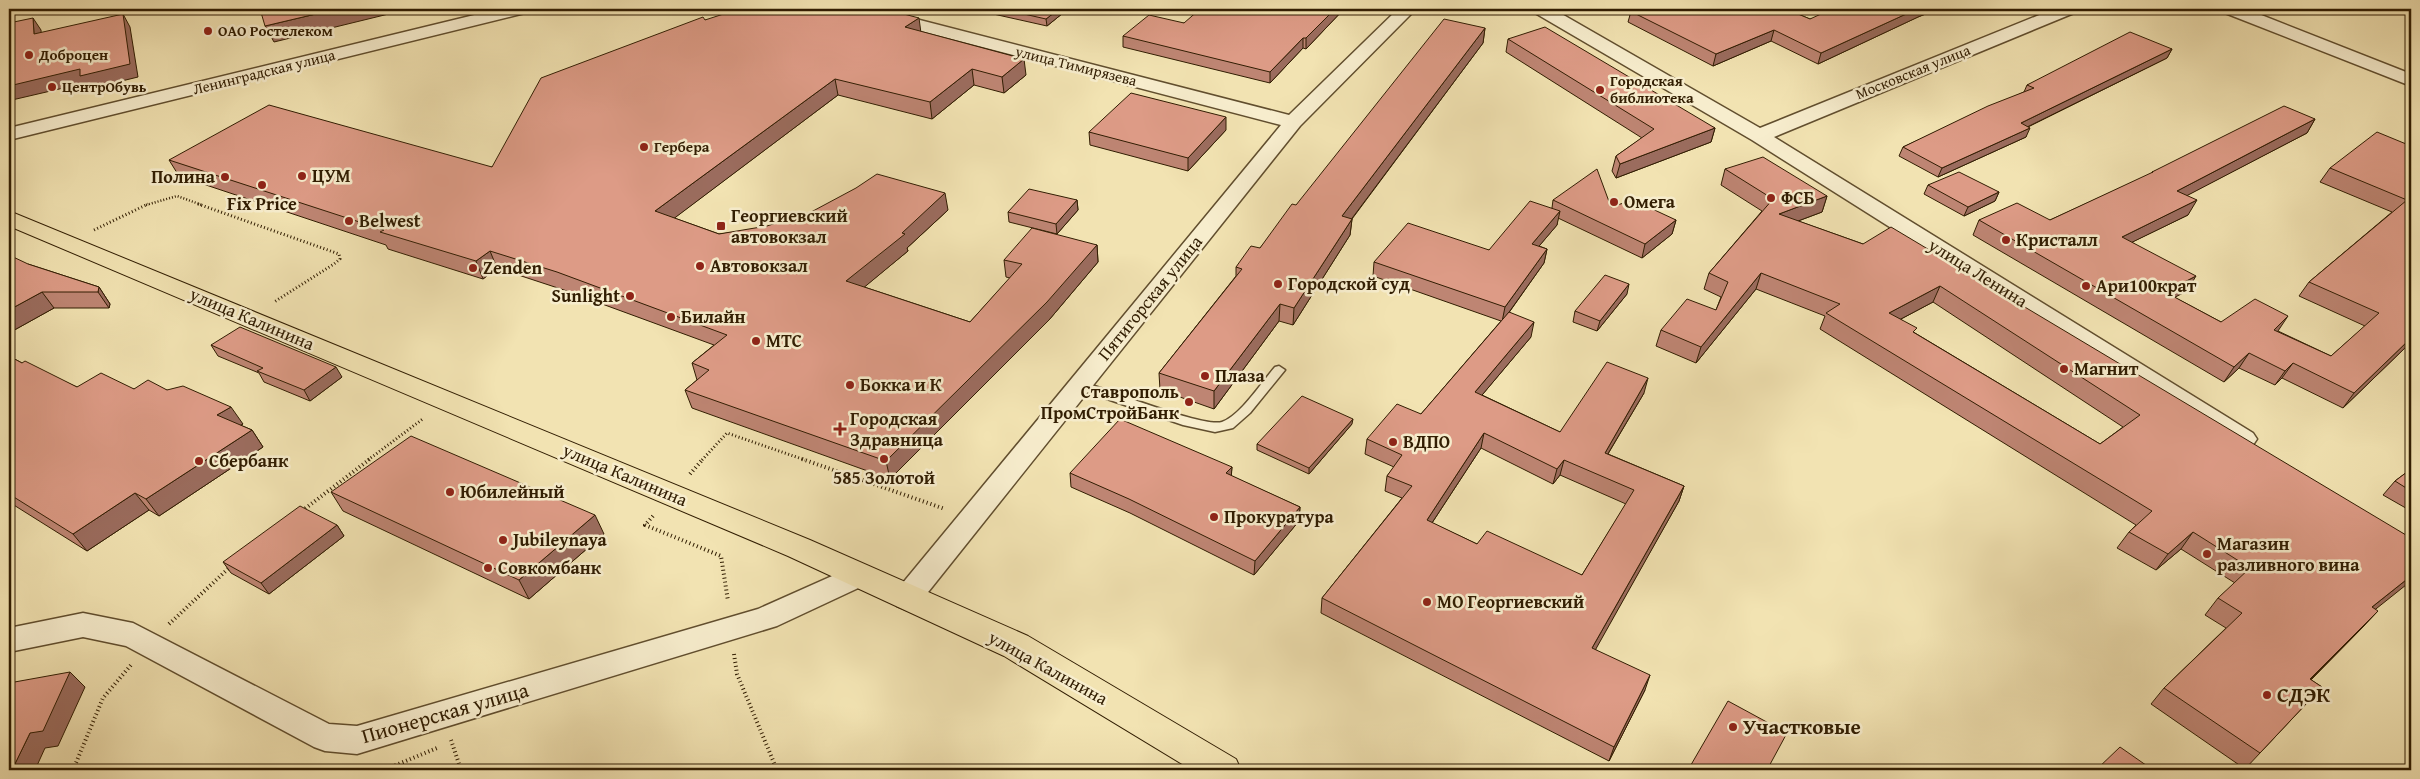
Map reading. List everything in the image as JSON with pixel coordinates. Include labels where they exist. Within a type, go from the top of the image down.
[{"type":"main road","name":"улица Калинина","points":[[9,218],[859,575],[1016,646],[1223,770]]},
{"type":"street","name":"Ленинградская улица","points":[[9,134],[519,9]]},
{"type":"street","name":"улица Тимирязева","points":[[858,9],[1293,122]]},
{"type":"street","name":"Пятигорская улица","points":[[907,598],[1293,122],[1407,9]]},
{"type":"street","name":"улица Ленина","points":[[1541,9],[1759,136],[2259,448]]},
{"type":"street","name":"Московская улица","points":[[1759,136],[2068,9]]},
{"type":"street","points":[[2231,9],[2411,80]]},
{"type":"street","name":"Пионерская улица","points":[[9,640],[83,625],[133,635],[325,737],[357,740],[766,618],[859,575]]},
{"type":"lane","points":[[1079,385],[1188,422],[1215,428],[1228,425],[1246,410],[1279,370]]},
{"type":"path","points":[[69,242],[154,201],[177,196],[339,254],[340,259],[334,264],[249,318]]},
{"type":"path","points":[[297,515],[447,401]]},
{"type":"path","points":[[73,770],[103,698],[149,644],[218,576],[234,564]]},
{"type":"path","points":[[384,770],[451,742]]},
{"type":"building","points":[[260,9],[337,9],[265,26]]},
{"type":"building","points":[[739,9],[885,9],[919,18],[905,27],[1024,59],[1002,77],[972,69],[930,102],[835,79],[655,211],[719,234],[767,226],[813,211],[856,188],[877,174],[945,193],[902,233],[905,234],[846,281],[970,322],[1022,264],[1004,260],[1032,228],[1097,245],[1047,302],[886,461],[685,390],[709,370],[692,363],[727,335],[557,272],[490,251],[476,261],[380,232],[384,230],[169,160],[269,105],[492,167],[541,78],[703,17],[705,20]]},
{"type":"building","points":[[1002,9],[1059,9],[1046,19]]},
{"type":"building","points":[[1200,9],[1335,9],[1270,72],[1123,36],[1149,15],[1184,23]]},
{"type":"building","points":[[1636,9],[1786,9],[1810,19],[1832,9],[1917,9],[1821,53],[1774,30],[1716,54],[1630,11]]},
{"type":"building","points":[[123,14],[130,64],[80,76],[80,69],[9,86],[9,23],[33,18],[34,34]]},
{"type":"building","points":[[1444,19],[1485,28],[1342,216],[1352,219],[1294,308],[1280,304],[1214,391],[1159,373],[1242,269],[1236,267],[1251,246],[1260,248],[1292,204],[1296,205]]},
{"type":"building","points":[[1545,27],[1715,128],[1620,164],[1616,156],[1654,129],[1508,39]]},
{"type":"building","points":[[2130,32],[2172,49],[2021,123],[2030,128],[1942,168],[1903,147],[1988,106],[2034,88],[2027,85]]},
{"type":"building","points":[[1131,93],[1226,117],[1188,158],[1089,132]]},
{"type":"building","points":[[2284,106],[2315,119],[2177,191],[2197,200],[2122,237],[2196,276],[2165,292],[2221,322],[2255,299],[2288,316],[2274,330],[2331,356],[2379,313],[2309,282],[2407,200],[2330,168],[2377,132],[2411,146],[2411,338],[2354,393],[2293,363],[2285,371],[2249,353],[2234,367],[1979,220],[2017,203],[2050,220],[2153,172]]},
{"type":"building","points":[[1763,157],[1827,196],[1779,214],[1863,244],[1891,227],[2411,538],[2411,576],[2372,607],[2378,611],[2310,679],[2322,687],[2260,753],[2164,688],[2242,613],[2218,598],[2250,568],[2193,532],[2168,554],[2129,532],[2152,511],[1826,313],[1840,304],[1761,273],[1701,347],[1661,330],[1687,299],[1716,310],[1728,282],[1709,273],[1773,199],[1725,169]],"holes":[[[1940,286],[2140,415],[2100,444],[1913,332],[1917,328],[1889,313]]]},
{"type":"building","points":[[1597,169],[1611,207],[1633,200],[1676,220],[1645,244],[1553,200]]},
{"type":"building","points":[[1959,172],[1999,192],[1968,207],[1928,185]]},
{"type":"building","points":[[1029,189],[1077,200],[1056,224],[1008,212]]},
{"type":"building","points":[[1530,201],[1560,211],[1532,244],[1547,249],[1505,307],[1374,262],[1408,223],[1489,250]]},
{"type":"building","points":[[9,255],[28,264],[99,287],[98,292],[42,292],[9,310]]},
{"type":"building","points":[[1605,275],[1629,284],[1600,321],[1575,311]]},
{"type":"building","points":[[1509,312],[1534,322],[1475,392],[1560,432],[1607,362],[1648,378],[1605,453],[1684,486],[1592,648],[1650,675],[1614,747],[1322,598],[1412,486],[1387,476],[1402,455],[1367,439],[1397,404],[1421,414]],"holes":[[[1484,433],[1557,469],[1564,460],[1634,490],[1582,575],[1487,531],[1477,544],[1427,520]]]},
{"type":"building","points":[[240,327],[336,367],[304,390],[257,371],[263,368],[211,345]]},
{"type":"building","points":[[9,356],[22,363],[25,361],[77,387],[101,373],[134,389],[148,380],[167,390],[183,386],[231,407],[217,415],[252,430],[146,499],[135,493],[73,534],[9,494]]},
{"type":"building","points":[[1302,396],[1353,419],[1309,468],[1257,444]]},
{"type":"building","points":[[1120,419],[1232,467],[1226,473],[1300,507],[1255,561],[1129,499],[1070,473]]},
{"type":"building","points":[[411,436],[595,515],[519,580],[331,492]]},
{"type":"building","points":[[2411,469],[2411,491],[2395,481]]},
{"type":"building","points":[[300,506],[337,525],[261,583],[223,562]]},
{"type":"building","points":[[70,672],[43,731],[30,733],[12,770],[9,770],[9,683]]},
{"type":"building","name":"Участковые","points":[[1728,701],[1787,733],[1767,770],[1688,770]]},
{"type":"building","points":[[2120,747],[2153,770],[2096,770]]},
{"type":"place","name":"ОАО Ростелеком","points":[[208,31]]},
{"type":"place","name":"Доброцен","points":[[29,55]]},
{"type":"place","name":"ЦентрОбувь","points":[[52,87]]},
{"type":"place","name":"Городская библиотека","points":[[1600,90]]},
{"type":"place","name":"Гербера","points":[[644,147]]},
{"type":"place","name":"ЦУМ","points":[[302,176]]},
{"type":"place","name":"Полина","points":[[225,177]]},
{"type":"place","name":"Fix Price","points":[[262,185]]},
{"type":"place","name":"ФСБ","points":[[1771,198]]},
{"type":"place","name":"Омега","points":[[1614,202]]},
{"type":"place","name":"Belwest","points":[[349,221]]},
{"type":"place","name":"Георгиевский автовокзал","points":[[721,226]]},
{"type":"place","name":"Кристалл","points":[[2006,240]]},
{"type":"place","name":"Автовокзал","points":[[700,266]]},
{"type":"place","name":"Zenden","points":[[473,268]]},
{"type":"place","name":"Городской суд","points":[[1278,284]]},
{"type":"place","name":"Ари100крат","points":[[2086,286]]},
{"type":"place","name":"Sunlight","points":[[630,296]]},
{"type":"place","name":"Билайн","points":[[671,317]]},
{"type":"place","name":"МТС","points":[[756,341]]},
{"type":"place","name":"Магнит","points":[[2064,369]]},
{"type":"place","name":"Плаза","points":[[1205,376]]},
{"type":"place","name":"Бокка и К","points":[[850,385]]},
{"type":"place","name":"Ставрополь ПромСтройБанк","points":[[1189,402]]},
{"type":"place","name":"Городская Здравница","points":[[840,429]]},
{"type":"place","name":"ВДПО","points":[[1393,442]]},
{"type":"place","name":"585 Золотой","points":[[884,459]]},
{"type":"place","name":"Сбербанк","points":[[199,461]]},
{"type":"place","name":"Юбилейный","points":[[450,492]]},
{"type":"place","name":"Прокуратура","points":[[1214,517]]},
{"type":"place","name":"Jubileynaya","points":[[503,540]]},
{"type":"place","name":"Магазин разливного вина","points":[[2207,554]]},
{"type":"place","name":"Совкомбанк","points":[[488,568]]},
{"type":"place","name":"МО Георгиевский","points":[[1427,602]]},
{"type":"place","name":"СДЭК","points":[[2267,695]]},
{"type":"place","name":"Участковые","points":[[1733,727]]}]
